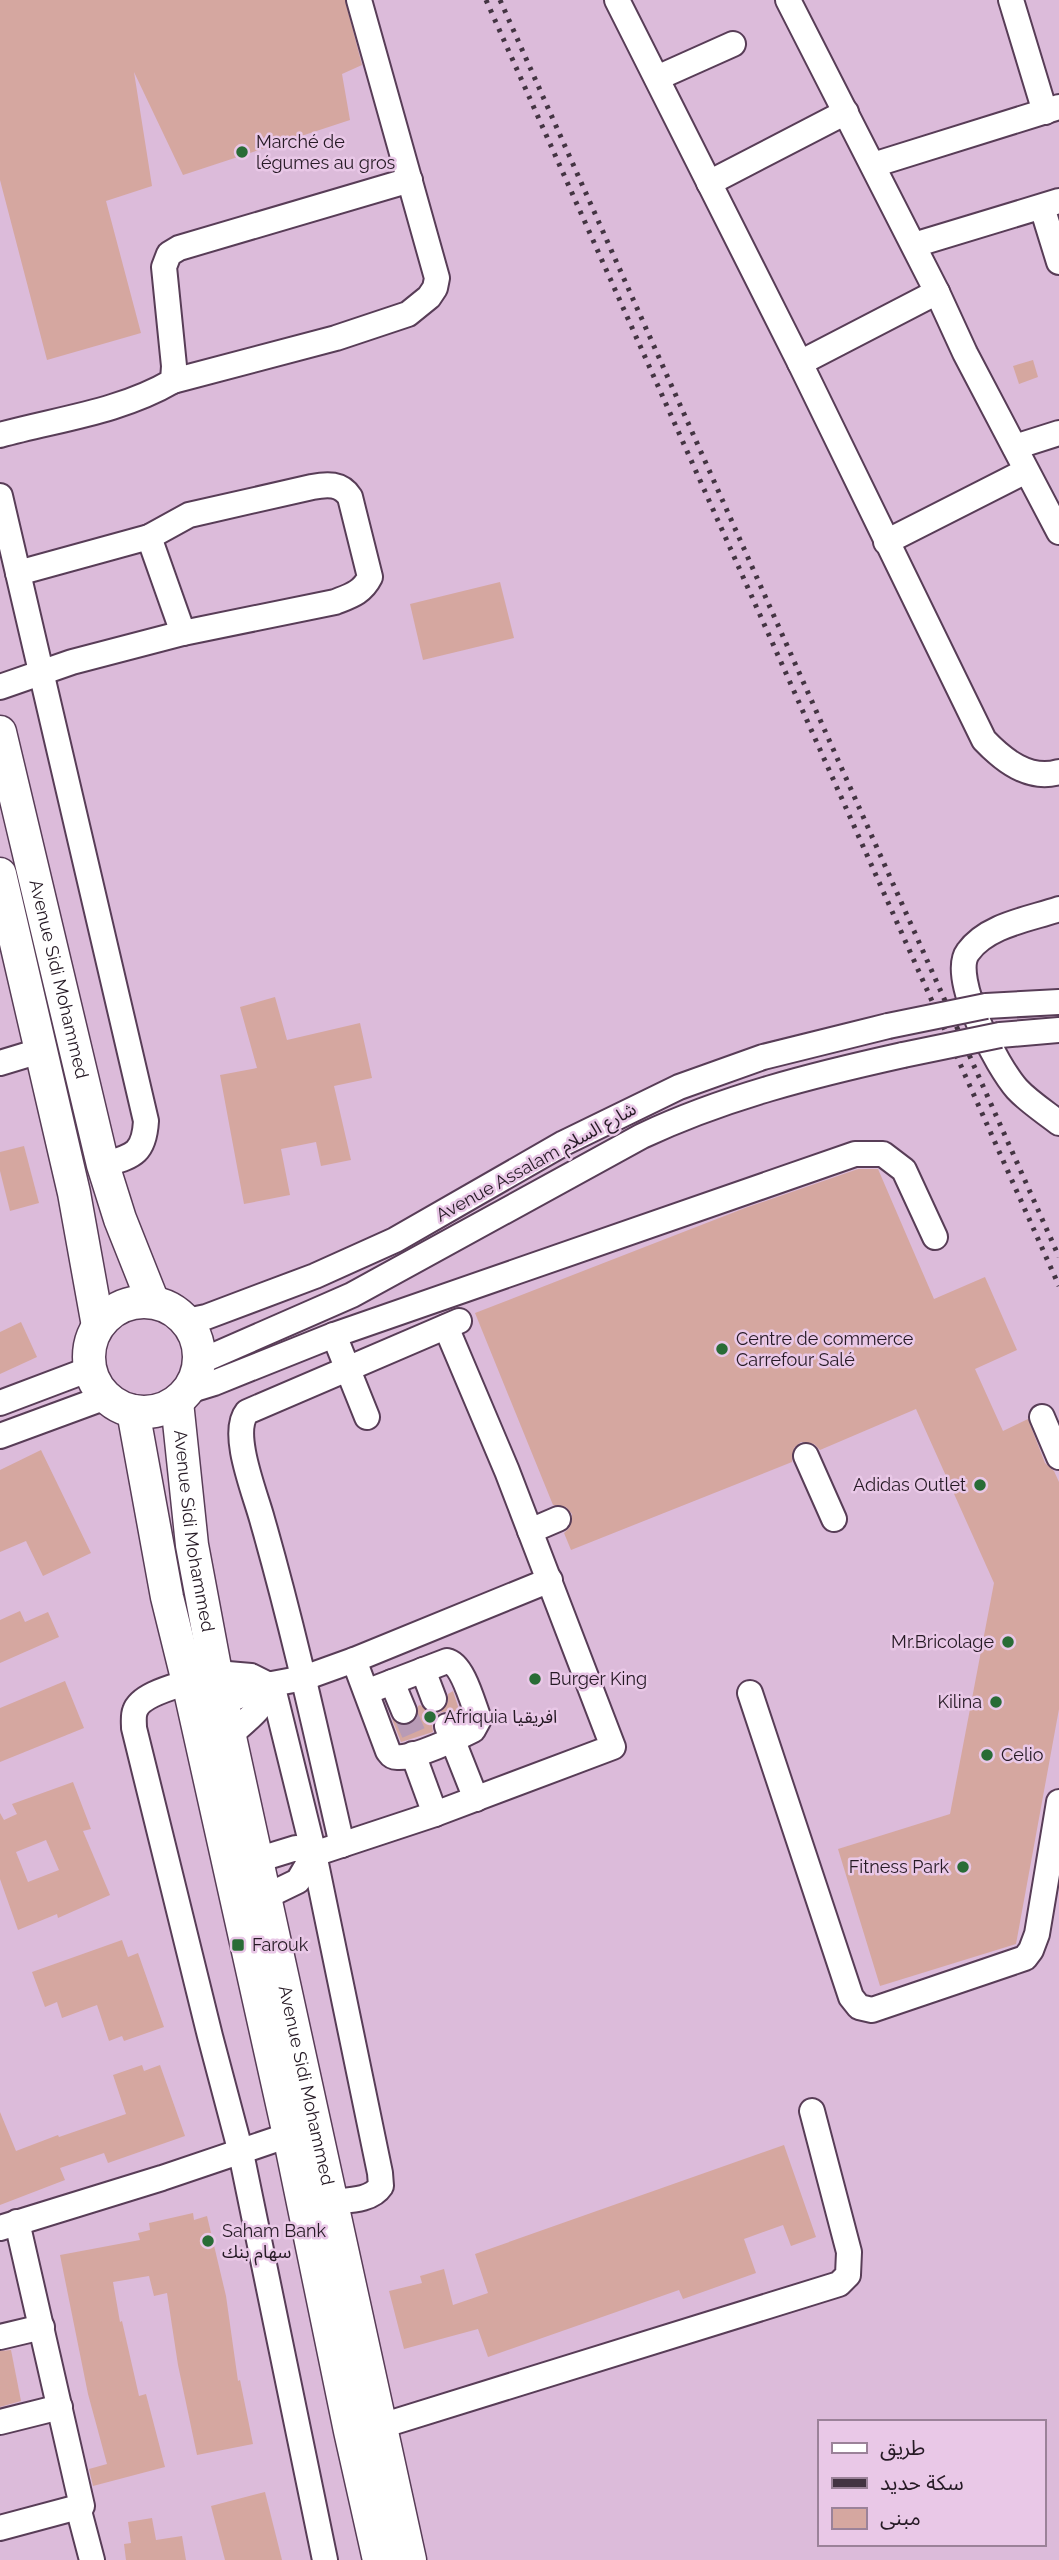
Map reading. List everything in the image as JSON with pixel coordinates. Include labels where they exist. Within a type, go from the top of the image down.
[{"type":"main road","name":"Avenue Sidi Mohammed","points":[[0,733],[103,1165],[120,1219],[153,1302]]},
{"type":"main road","name":"Avenue Sidi Mohammed","points":[[0,874],[43,1050],[74,1193],[98,1326]]},
{"type":"main road","points":[[141,1301],[153,1302],[174,1310],[187,1321],[198,1343],[188,1385],[156,1411],[120,1404],[96,1385],[90,1369],[89,1350],[98,1326],[106,1316],[122,1306],[141,1301]]},
{"type":"main road","name":"Avenue Sidi Mohammed","points":[[188,1385],[192,1545],[209,1686],[289,2135],[365,2431],[410,2560]]},
{"type":"main road","name":"Avenue Sidi Mohammed","points":[[120,1404],[167,1597],[230,1735],[331,2202],[365,2431],[379,2560]]},
{"type":"street","points":[[0,435],[118,406],[173,381],[336,338],[408,314],[429,297],[437,278],[359,0]]},
{"type":"street","points":[[617,0],[800,363],[984,740],[1012,766],[1040,773],[1059,772]]},
{"type":"street","points":[[788,0],[1059,532]]},
{"type":"street","points":[[873,165],[1052,110],[1011,0]]},
{"type":"street","points":[[657,78],[733,44]]},
{"type":"street","points":[[709,183],[846,112]]},
{"type":"street","points":[[173,381],[174,366],[164,267],[169,254],[179,248],[410,180]]},
{"type":"street","points":[[914,246],[1050,204],[1059,262]]},
{"type":"street","points":[[800,363],[937,292]]},
{"type":"street","points":[[1015,447],[1059,433]]},
{"type":"street","points":[[886,542],[1026,471]]},
{"type":"street","points":[[0,687],[72,662],[183,633],[335,602],[362,589],[370,577],[350,497],[339,486],[330,485],[312,486],[189,515],[149,537],[18,573]]},
{"type":"street","points":[[0,496],[146,1121],[141,1148],[132,1156],[103,1165]]},
{"type":"street","points":[[149,537],[183,633]]},
{"type":"street","points":[[1059,909],[984,936],[966,954],[963,969],[966,988],[996,1060],[1025,1097],[1059,1123]]},
{"type":"street","name":"Avenue Assalam شارع السلام","points":[[187,1321],[315,1276],[395,1240],[564,1143],[679,1087],[763,1056],[986,1006],[1059,1002]]},
{"type":"street","name":"Avenue Assalam شارع السلام","points":[[188,1385],[642,1136],[685,1117],[813,1075],[1000,1035],[1059,1030]]},
{"type":"street","points":[[0,1063],[43,1050]]},
{"type":"street","points":[[188,1385],[214,1383],[334,1335],[855,1154],[883,1154],[904,1170],[935,1237]]},
{"type":"street","points":[[265,1897],[296,1883],[313,1855],[435,1814],[613,1747],[452,1324],[247,1412],[240,1425],[247,1466],[304,1678],[342,1845]]},
{"type":"street","points":[[334,1335],[367,1417]]},
{"type":"street","points":[[0,1403],[90,1369]]},
{"type":"street","points":[[0,1436],[120,1404]]},
{"type":"street","points":[[1042,1417],[1059,1457]]},
{"type":"street","points":[[806,1456],[834,1519]]},
{"type":"street","points":[[530,1531],[558,1519]]},
{"type":"street","points":[[325,2560],[242,2153],[210,2036],[134,1728],[134,1716],[138,1706],[155,1693],[209,1686],[270,1684],[304,1678],[550,1580]]},
{"type":"street","points":[[354,1660],[366,1692],[392,1756],[398,1758],[450,1733],[473,1731],[478,1724],[479,1719],[467,1687],[453,1662],[447,1661],[366,1692]]},
{"type":"street","points":[[423,1670],[435,1699]]},
{"type":"street","points":[[392,1682],[404,1711]]},
{"type":"street","points":[[230,1735],[259,1708],[270,1684]]},
{"type":"street","points":[[270,1684],[313,1855],[381,2181],[380,2189],[369,2196],[331,2202]]},
{"type":"street","points":[[750,1693],[851,1997],[859,2007],[872,2010],[1025,1958],[1037,1934],[1059,1802]]},
{"type":"street","points":[[450,1733],[475,1799]]},
{"type":"street","points":[[416,1748],[435,1814]]},
{"type":"street","points":[[257,1860],[296,1848],[313,1855]]},
{"type":"street","points":[[365,2431],[839,2284],[848,2275],[849,2252],[812,2111]]},
{"type":"street","points":[[0,2528],[82,2507],[42,2327],[9,2225],[242,2153],[289,2135]]},
{"type":"street","points":[[0,2337],[42,2327]]},
{"type":"street","points":[[0,2422],[60,2407]]},
{"type":"street","points":[[78,2507],[92,2560]]},
{"type":"building","points":[[0,0],[345,0],[362,65],[342,74],[350,120],[183,175],[134,72],[152,186],[106,201],[141,333],[47,360],[0,180]]},
{"type":"building","points":[[1033,360],[1038,377],[1019,384],[1013,366]]},
{"type":"building","points":[[500,582],[514,638],[423,660],[410,604]]},
{"type":"building","points":[[275,997],[287,1040],[360,1023],[372,1078],[334,1086],[351,1160],[321,1166],[316,1142],[281,1149],[290,1195],[244,1204],[220,1075],[257,1068],[240,1007]]},
{"type":"building","points":[[24,1146],[39,1203],[10,1211],[0,1171],[0,1152]]},
{"type":"building","name":"Centre de commerce Carrefour Salé","points":[[858,1169],[878,1169],[934,1299],[985,1277],[1017,1350],[975,1369],[1003,1431],[1028,1419],[1045,1463],[1054,1471],[1059,1482],[1059,1709],[1016,1944],[880,1986],[838,1849],[950,1814],[994,1583],[916,1409],[820,1450],[814,1444],[801,1442],[794,1448],[792,1462],[571,1550],[564,1533],[570,1527],[572,1514],[566,1507],[553,1505],[475,1313],[745,1208]]},
{"type":"building","points":[[21,1322],[37,1357],[0,1374],[0,1332]]},
{"type":"building","points":[[41,1450],[91,1553],[43,1576],[26,1541],[0,1552],[0,1470]]},
{"type":"building","points":[[20,1611],[25,1622],[48,1612],[59,1637],[0,1663],[0,1620]]},
{"type":"building","points":[[65,1681],[84,1728],[0,1762],[0,1708]]},
{"type":"building","points":[[453,1691],[462,1719],[450,1711],[442,1712],[435,1717],[433,1732],[401,1742],[392,1719],[401,1726],[410,1724],[416,1719],[420,1705],[431,1713],[440,1713],[448,1702],[448,1694]]},
{"type":"building","points":[[73,1782],[91,1829],[83,1831],[110,1895],[58,1918],[57,1914],[18,1930],[0,1879],[0,1813],[4,1820],[17,1814],[12,1804]],"holes":[[[46,1840],[59,1870],[28,1882],[16,1852]]]},
{"type":"building","points":[[122,1940],[128,1957],[138,1953],[164,2027],[124,2041],[122,2036],[109,2041],[97,2005],[62,2018],[57,2002],[45,2007],[32,1972]]},
{"type":"building","points":[[142,2065],[144,2071],[160,2065],[185,2136],[108,2163],[104,2153],[60,2168],[65,2180],[0,2205],[0,2112],[16,2151],[58,2135],[59,2137],[126,2114],[113,2075]]},
{"type":"building","points":[[784,2145],[816,2237],[791,2246],[783,2225],[744,2239],[756,2273],[683,2299],[679,2290],[488,2357],[478,2329],[404,2349],[389,2291],[422,2283],[420,2276],[444,2269],[453,2305],[488,2293],[475,2254]]},
{"type":"building","points":[[193,2213],[194,2220],[207,2216],[226,2296],[238,2381],[240,2380],[253,2444],[197,2455],[178,2365],[167,2293],[154,2296],[149,2276],[113,2282],[139,2396],[146,2394],[165,2467],[93,2486],[89,2469],[107,2464],[88,2394],[60,2255],[140,2240],[138,2233],[150,2230],[149,2223]]},
{"type":"building","points":[[11,2350],[21,2401],[0,2407],[0,2351]]},
{"type":"building","points":[[265,2492],[282,2560],[225,2560],[211,2506]]},
{"type":"building","points":[[152,2518],[156,2540],[182,2536],[186,2560],[126,2560],[124,2544],[131,2543],[128,2522]]},
{"type":"tunnel","points":[[404,1711],[416,1739]]},
{"type":"railway","points":[[486,0],[1059,1286]]},
{"type":"railway","points":[[500,0],[1059,1257]]},
{"type":"place","name":"Marché de légumes au gros","points":[[242,152]]},
{"type":"place","name":"Centre de commerce Carrefour Salé","points":[[722,1349]]},
{"type":"place","name":"Adidas Outlet","points":[[980,1485]]},
{"type":"place","name":"Mr.Bricolage","points":[[1008,1642]]},
{"type":"place","name":"Burger King","points":[[535,1679]]},
{"type":"place","name":"Kilina","points":[[996,1702]]},
{"type":"place","name":"Afriquia افريقيا","points":[[430,1717]]},
{"type":"place","name":"Celio","points":[[987,1755]]},
{"type":"place","name":"Fitness Park","points":[[963,1867]]},
{"type":"place","name":"Farouk","points":[[238,1945]]},
{"type":"place","name":"Saham Bank سهام بنك","points":[[208,2241]]}]
